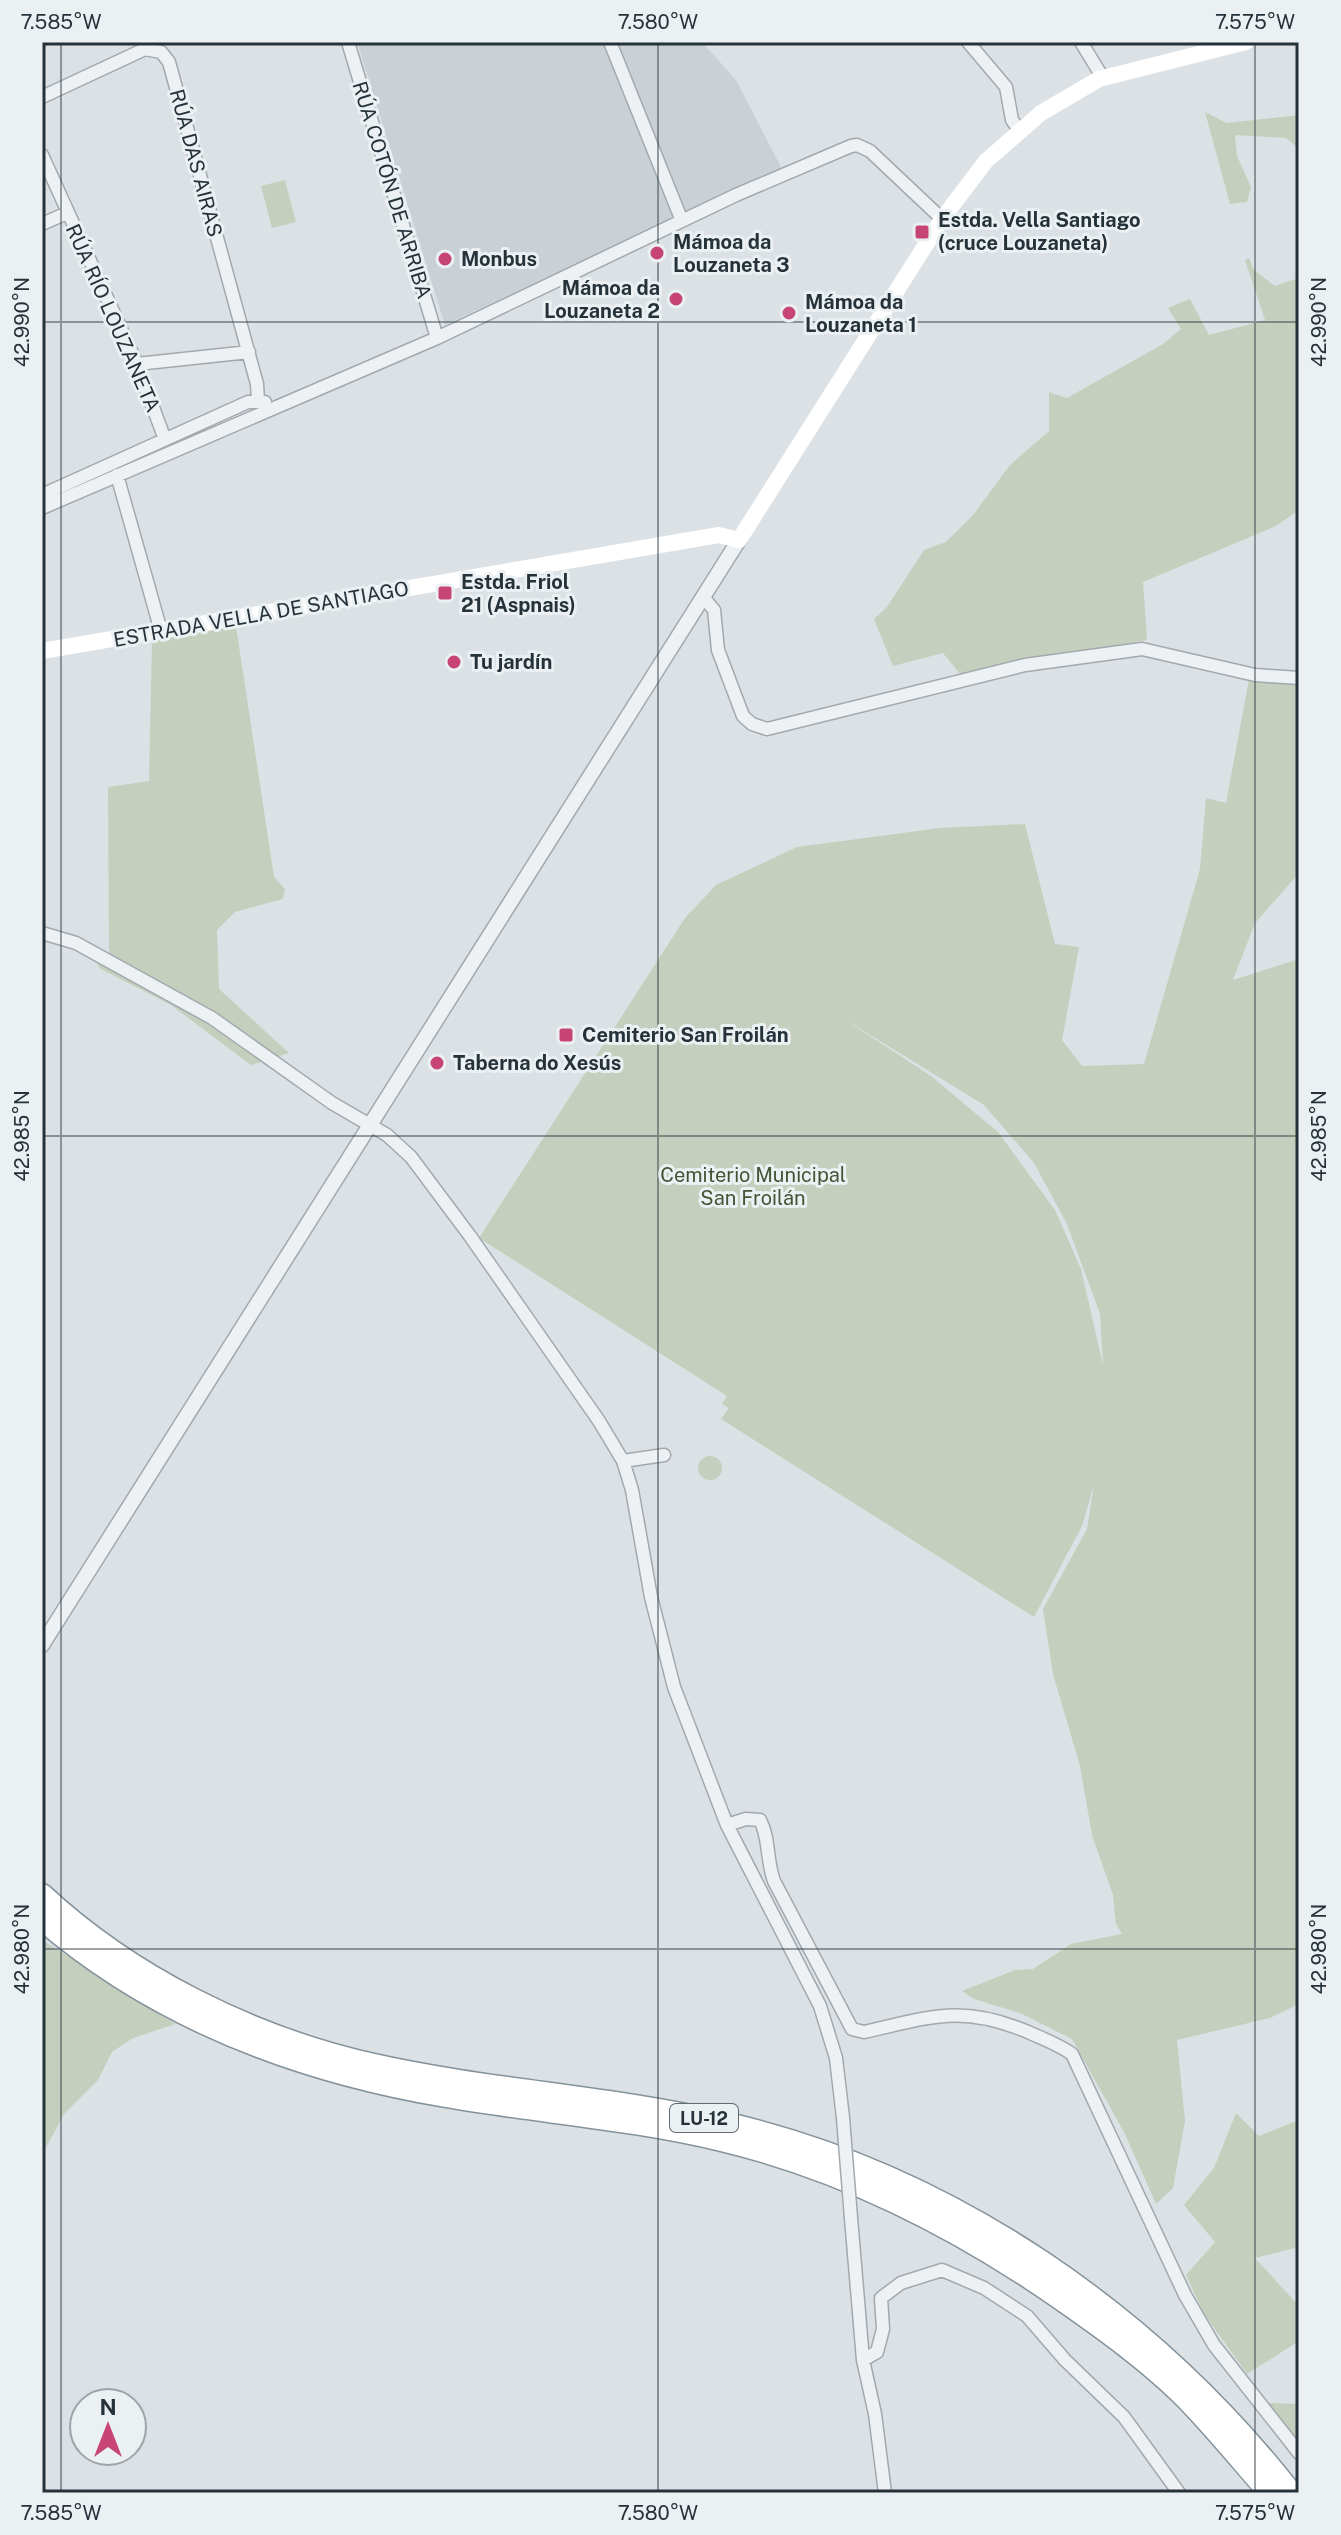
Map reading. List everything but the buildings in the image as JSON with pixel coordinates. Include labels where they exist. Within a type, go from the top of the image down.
[{"type":"highway","name":"LU-12","points":[[42,1895],[80,1928],[144,1971],[219,2011],[304,2045],[366,2063],[450,2079],[641,2106],[732,2125],[828,2155],[891,2180],[981,2225],[1073,2283],[1154,2346],[1197,2387],[1291,2493]]},
{"type":"highway","name":"LU-12","points":[[42,1919],[132,1985],[186,2016],[257,2048],[360,2078],[446,2096],[625,2120],[723,2140],[783,2157],[918,2211],[1021,2269],[1145,2361],[1182,2394],[1270,2493]]},
{"type":"main road","points":[[739,540],[942,219],[986,161],[1069,94],[1103,78],[1246,42]]},
{"type":"main road","name":"ESTRADA VELLA DE SANTIAGO","points":[[42,651],[719,535],[739,540]]},
{"type":"street","name":"RÚA COTÓN DE ARRIBA","points":[[348,42],[437,338]]},
{"type":"street","points":[[610,42],[682,221]]},
{"type":"street","points":[[968,42],[1006,87],[1012,120],[1020,131]]},
{"type":"street","points":[[1081,42],[1103,78]]},
{"type":"street","name":"RÚA DAS AIRAS","points":[[42,97],[145,49],[161,52],[169,62],[249,352],[257,401]]},
{"type":"street","points":[[42,508],[437,338],[682,221],[857,145],[870,151],[942,219]]},
{"type":"street","name":"RÚA RÍO LOUZANETA","points":[[42,155],[137,364],[165,438],[159,451],[170,454]]},
{"type":"street","points":[[42,224],[67,213]]},
{"type":"street","points":[[137,364],[249,352]]},
{"type":"street","points":[[42,495],[165,438],[257,401],[279,406]]},
{"type":"street","points":[[256,416],[257,401]]},
{"type":"street","points":[[117,475],[161,631]]},
{"type":"street","points":[[42,1645],[739,540]]},
{"type":"street","points":[[704,598],[714,610],[718,650],[743,716],[752,724],[767,729],[1025,665],[1142,649],[1255,675],[1299,678]]},
{"type":"street","points":[[42,933],[76,943],[212,1018],[332,1103],[372,1126],[411,1157],[470,1236],[623,1461],[671,1675],[727,1825],[820,2006],[836,2058],[863,2360],[875,2414],[885,2493]]},
{"type":"street","points":[[623,1461],[664,1455]]},
{"type":"street","points":[[727,1825],[760,1820],[768,1835],[766,1858],[774,1881],[852,2029],[864,2032],[949,2013],[991,2017],[1061,2046],[1072,2054],[1185,2295],[1214,2345],[1299,2453]]},
{"type":"street","points":[[863,2360],[877,2352],[883,2329],[881,2298],[901,2283],[942,2270],[984,2288],[1027,2316],[1065,2360],[1124,2417],[1179,2493]]},
{"type":"shaded area","points":[[357,42],[605,42],[609,49],[624,42],[702,42],[736,80],[781,167],[445,325]]},
{"type":"green space","points":[[1205,112],[1227,123],[1299,115],[1299,149],[1286,138],[1235,135],[1237,156],[1251,187],[1247,202],[1230,204]]},
{"type":"green space","points":[[285,180],[296,222],[272,228],[261,186]]},
{"type":"green space","points":[[1249,258],[1254,270],[1275,286],[1299,278],[1299,510],[1276,526],[1143,582],[1147,640],[961,675],[943,653],[893,666],[874,619],[887,607],[924,550],[946,542],[973,515],[1010,465],[1049,431],[1049,392],[1067,398],[1163,344],[1181,329],[1168,308],[1190,299],[1209,335],[1265,320],[1245,260]]},
{"type":"green space","points":[[236,626],[274,877],[285,889],[283,899],[235,912],[217,930],[219,989],[289,1053],[251,1065],[171,1005],[99,968],[94,954],[109,956],[108,787],[149,781],[152,641]]},
{"type":"green space","name":"Cemiterio Municipal San Froilán","points":[[1249,679],[1299,684],[1299,873],[1255,923],[1233,980],[1299,959],[1299,2004],[1270,2018],[1177,2040],[1185,2121],[1173,2188],[1156,2204],[1125,2134],[1072,2039],[1020,2013],[974,1999],[962,1991],[1015,1970],[1033,1969],[1071,1944],[1122,1934],[1116,1924],[1113,1895],[1092,1835],[1080,1766],[1053,1674],[1043,1609],[1087,1529],[1094,1485],[1082,1526],[1034,1617],[721,1419],[729,1408],[722,1404],[727,1396],[479,1238],[685,918],[716,885],[797,847],[940,828],[1025,824],[1055,944],[1079,947],[1062,1040],[1082,1066],[1144,1064],[1200,869],[1206,798],[1226,803]],"holes":[[[841,1017],[984,1105],[1034,1163],[1067,1224],[1100,1314],[1103,1365],[1081,1269],[1055,1210],[998,1132],[931,1076]]]},
{"type":"green space","points":[[710,1456],[718,1460],[722,1468],[718,1476],[710,1480],[702,1476],[698,1468],[702,1460]]},
{"type":"green space","points":[[42,1940],[175,2024],[133,2038],[112,2052],[98,2080],[64,2114],[42,2155]]},
{"type":"green space","points":[[1236,2113],[1259,2136],[1299,2120],[1299,2247],[1255,2258],[1299,2306],[1299,2341],[1247,2374],[1204,2314],[1186,2275],[1215,2242],[1184,2205],[1214,2168]]},
{"type":"green space","points":[[1268,2403],[1299,2404],[1299,2446]]},
{"type":"place","name":"Estda. Vella Santiago (cruce Louzaneta)","points":[[922,232]]},
{"type":"place","name":"Mámoa da Louzaneta 3","points":[[657,253]]},
{"type":"place","name":"Monbus","points":[[445,259]]},
{"type":"place","name":"Mámoa da Louzaneta 2","points":[[676,299]]},
{"type":"place","name":"Mámoa da Louzaneta 1","points":[[789,313]]},
{"type":"place","name":"Estda. Friol 21 (Aspnais)","points":[[445,593]]},
{"type":"place","name":"Tu jardín","points":[[454,662]]},
{"type":"place","name":"Cemiterio San Froilán","points":[[566,1035]]},
{"type":"place","name":"Taberna do Xesús","points":[[437,1063]]}]
